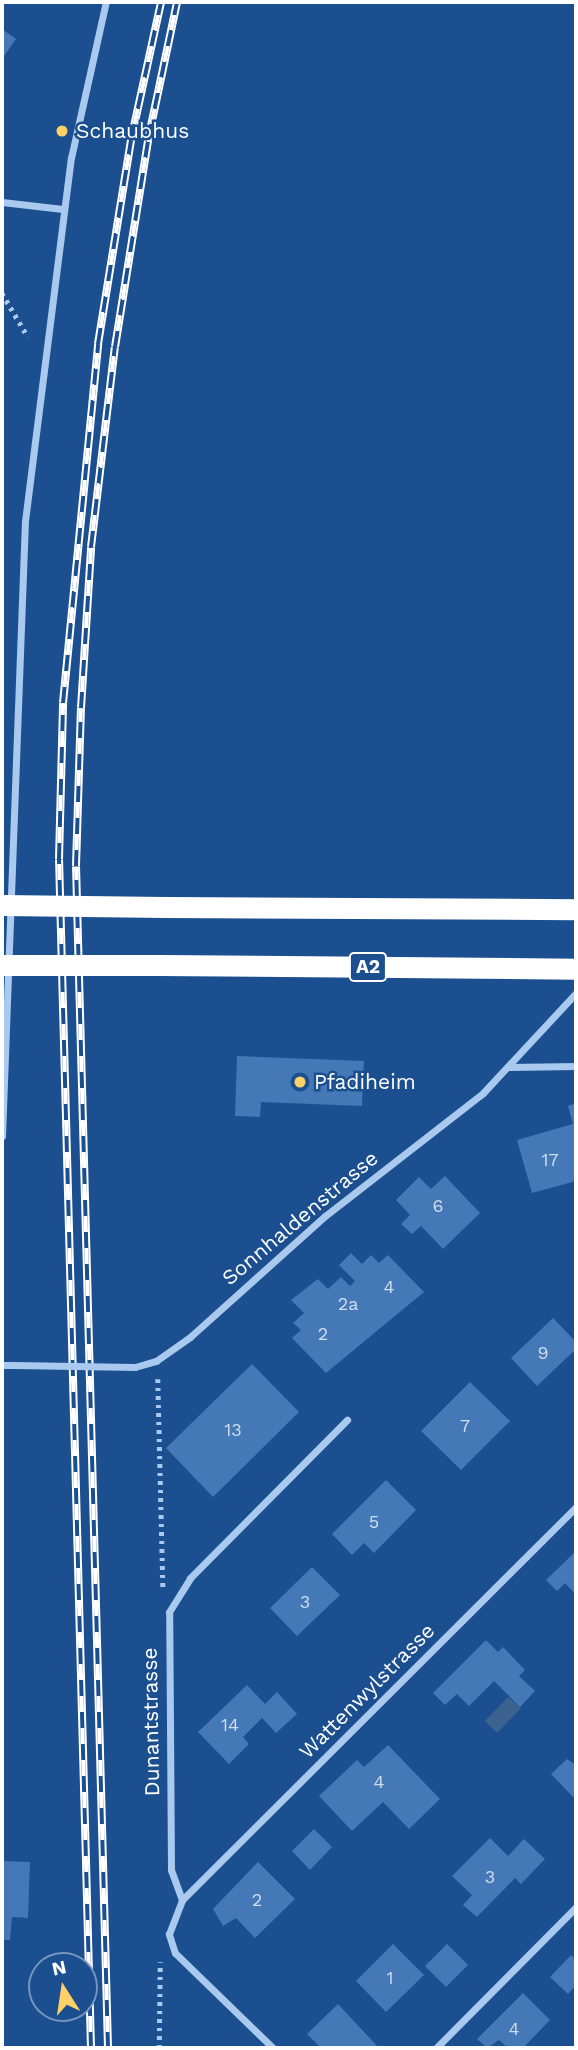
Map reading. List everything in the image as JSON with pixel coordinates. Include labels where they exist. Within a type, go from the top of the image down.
[{"type":"highway","points":[[2,905],[576,909]]},
{"type":"highway","name":"A2","points":[[2,965],[576,969]]},
{"type":"street","points":[[2,1136],[24,521],[63,209],[83,92],[106,2]]},
{"type":"street","points":[[2,202],[63,209]]},
{"type":"street","name":"Sonnhaldenstrasse","points":[[2,1365],[135,1367],[156,1361],[509,1067],[576,993]]},
{"type":"street","points":[[509,1067],[576,1066]]},
{"type":"street","name":"Dunantstrasse","points":[[182,1900],[171,1870],[169,1612],[190,1578],[347,1420]]},
{"type":"street","name":"Wattenwylstrasse","points":[[182,1900],[576,1507]]},
{"type":"street","points":[[182,1900],[169,1934],[175,1953],[273,2048]]},
{"type":"street","points":[[436,2048],[576,1907]]},
{"type":"path","points":[[2,293],[31,341]]},
{"type":"path","points":[[156,1361],[161,1578]]},
{"type":"path","points":[[159,2048],[156,1973],[169,1934]]},
{"type":"water","points":[[508,1697],[521,1708],[497,1733],[485,1721]]},
{"type":"building","points":[[2,29],[16,39],[2,59]]},
{"type":"building","name":"Pfadiheim","points":[[237,1056],[364,1061],[362,1106],[261,1102],[260,1117],[235,1116]]},
{"type":"building","points":[[576,1103],[576,1181],[532,1193],[517,1140],[573,1124],[568,1106]]},
{"type":"building","points":[[445,1176],[480,1213],[443,1249],[421,1226],[412,1234],[401,1224],[410,1215],[396,1200],[419,1177],[431,1189]]},
{"type":"building","points":[[351,1253],[362,1264],[371,1255],[379,1263],[388,1255],[424,1292],[326,1373],[292,1338],[301,1330],[293,1323],[304,1313],[291,1300],[318,1279],[328,1289],[341,1277],[350,1286],[355,1281],[339,1265]]},
{"type":"building","points":[[553,1318],[576,1342],[576,1349],[537,1386],[511,1358]]},
{"type":"building","points":[[252,1364],[299,1412],[213,1497],[166,1448]]},
{"type":"building","points":[[470,1382],[510,1421],[461,1470],[421,1431]]},
{"type":"building","points":[[386,1480],[416,1510],[374,1553],[364,1543],[352,1555],[332,1534]]},
{"type":"building","points":[[576,1551],[576,1595],[565,1583],[557,1591],[546,1580]]},
{"type":"building","points":[[312,1567],[340,1595],[297,1636],[270,1608]]},
{"type":"building","points":[[486,1640],[498,1652],[503,1647],[525,1670],[519,1676],[535,1691],[520,1707],[494,1681],[469,1706],[457,1694],[445,1705],[433,1693]]},
{"type":"building","points":[[247,1685],[265,1704],[277,1692],[297,1714],[276,1733],[262,1718],[243,1737],[249,1744],[229,1764],[198,1732]]},
{"type":"building","points":[[388,1745],[440,1799],[409,1829],[383,1802],[352,1831],[319,1796],[357,1760],[364,1767]]},
{"type":"building","points":[[567,1759],[576,1765],[574,1798],[551,1774]]},
{"type":"building","points":[[314,1829],[332,1847],[310,1870],[292,1851]]},
{"type":"building","points":[[490,1838],[508,1856],[524,1839],[545,1859],[521,1884],[515,1878],[477,1917],[463,1905],[472,1895],[452,1876]]},
{"type":"building","points":[[2,1861],[30,1862],[28,1918],[12,1917],[10,1940],[2,1940]]},
{"type":"building","points":[[258,1862],[295,1899],[255,1938],[236,1918],[223,1926],[213,1909]]},
{"type":"building","points":[[393,1944],[424,1975],[386,2012],[356,1981]]},
{"type":"building","points":[[447,1944],[468,1965],[446,1987],[425,1966]]},
{"type":"building","points":[[571,1955],[576,1960],[576,1985],[568,1994],[550,1977]]},
{"type":"building","points":[[523,1993],[550,2020],[523,2048],[508,2048],[499,2040],[487,2048],[477,2039]]},
{"type":"building","points":[[338,2004],[379,2048],[321,2048],[307,2034]]},
{"type":"railway","points":[[91,2048],[59,859],[63,703],[98,344],[131,140],[161,2]]},
{"type":"railway","points":[[108,2048],[76,866],[81,708],[91,547],[115,347],[148,140],[177,2]]},
{"type":"place","name":"Schaubhus","points":[[62,131]]},
{"type":"place","name":"Pfadiheim","points":[[300,1082]]}]
